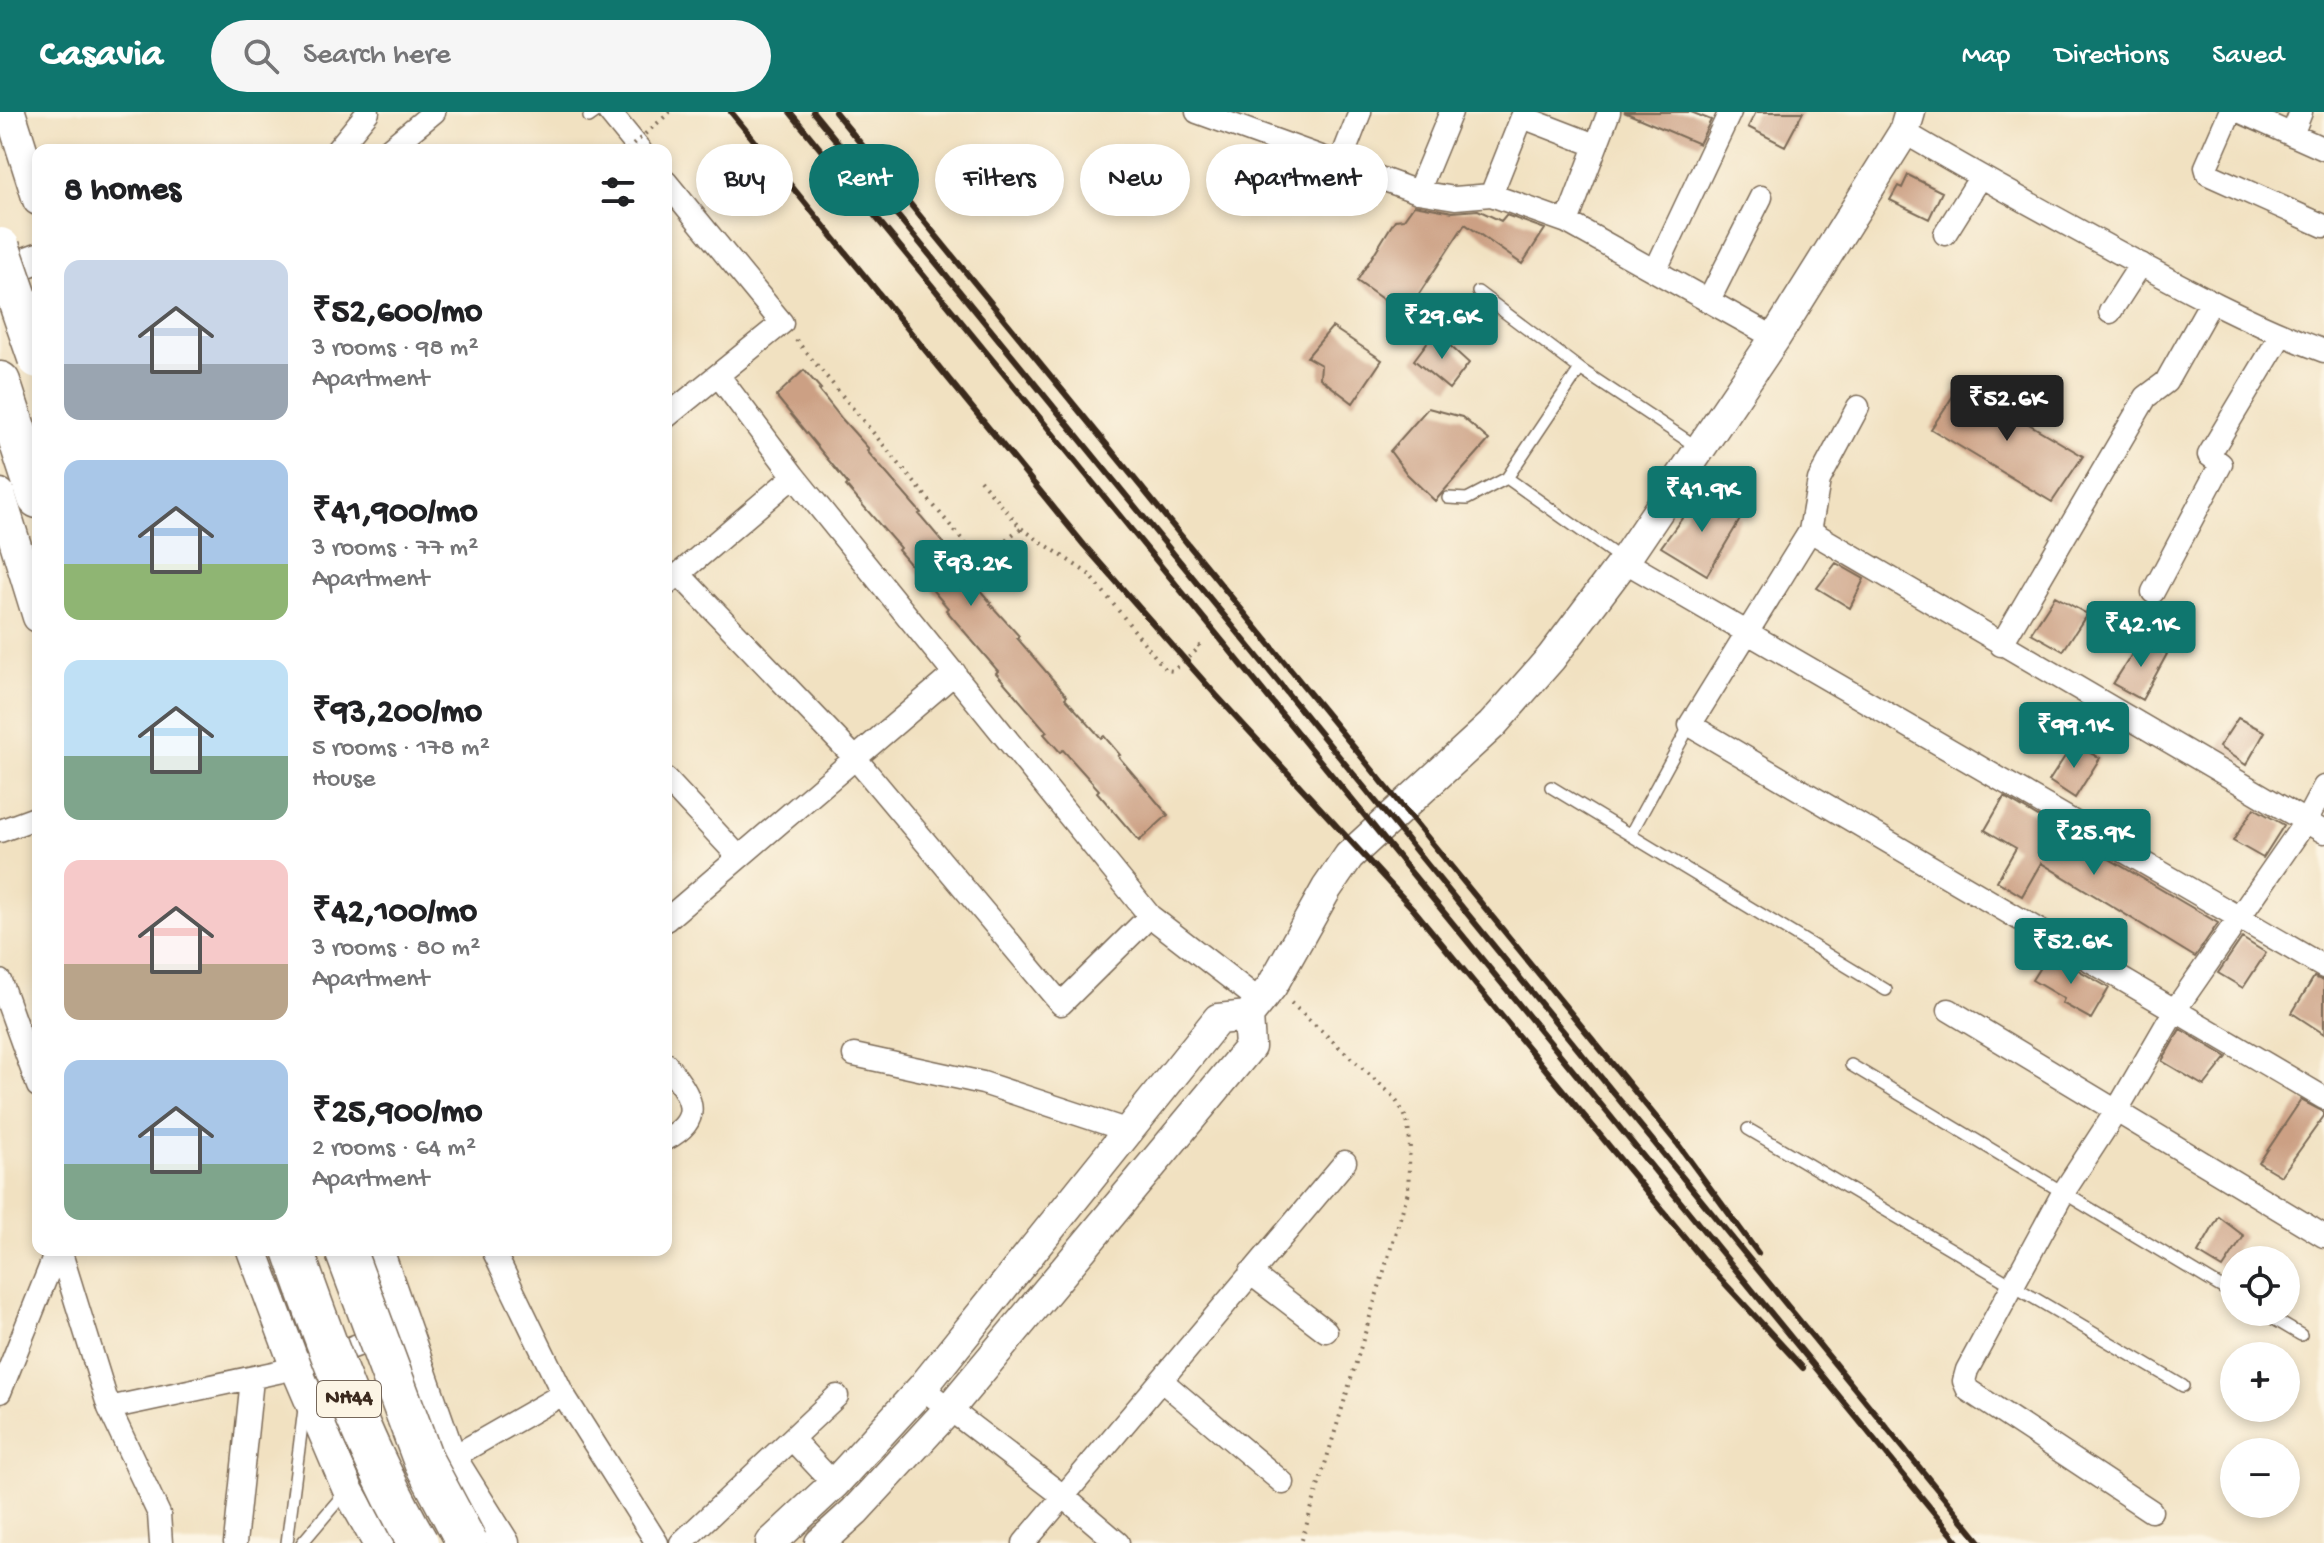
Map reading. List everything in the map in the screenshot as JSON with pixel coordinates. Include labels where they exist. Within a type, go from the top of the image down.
[{"type":"highway","points":[[0,248],[32,341]]},
{"type":"highway","points":[[0,382],[12,508]]},
{"type":"highway","name":"NH44","points":[[295,1256],[326,1345],[390,1494],[418,1543]]},
{"type":"highway","name":"NH44","points":[[347,1256],[424,1462],[467,1543]]},
{"type":"main road","points":[[10,112],[32,181]]},
{"type":"main road","points":[[820,1543],[855,1511],[949,1409],[1250,1047],[1260,1001],[1349,856],[1492,725],[1551,658],[1624,561],[1775,338],[1907,122]]},
{"type":"main road","points":[[0,272],[32,260]]},
{"type":"main road","points":[[12,508],[32,592]]},
{"type":"main road","points":[[771,1543],[834,1484],[922,1388],[1218,1019],[1260,1001]]},
{"type":"main road","points":[[254,1256],[301,1380],[348,1490],[378,1543]]},
{"type":"main road","points":[[380,1256],[451,1458],[504,1543]]},
{"type":"street","points":[[342,144],[368,112]]},
{"type":"street","points":[[395,144],[434,112]]},
{"type":"street","points":[[1197,112],[1287,144]]},
{"type":"street","points":[[1347,144],[1360,112]]},
{"type":"street","points":[[1418,192],[1451,112]]},
{"type":"street","points":[[1567,222],[1609,112]]},
{"type":"street","points":[[1656,269],[1730,112]]},
{"type":"street","points":[[2230,112],[2206,167],[2208,174],[2324,226]]},
{"type":"street","points":[[2241,112],[2324,149]]},
{"type":"street","points":[[2292,135],[2301,112]]},
{"type":"street","points":[[598,114],[633,144]]},
{"type":"street","points":[[1491,195],[1529,116],[1595,145]]},
{"type":"street","points":[[1907,122],[1980,178],[2211,302],[2281,335],[2324,351]]},
{"type":"street","points":[[1945,234],[1980,178]]},
{"type":"street","points":[[1388,181],[1418,192],[1455,198],[1491,195],[1567,222],[1775,338]]},
{"type":"street","points":[[672,189],[782,323],[672,412]]},
{"type":"street","points":[[1709,300],[1761,197]]},
{"type":"street","points":[[2110,312],[2141,264]]},
{"type":"street","points":[[2001,645],[2146,397],[2166,382],[2211,302]]},
{"type":"street","points":[[2153,592],[2221,464],[2209,455],[2281,335]]},
{"type":"street","points":[[718,375],[794,476],[1150,916],[1260,1001]]},
{"type":"street","points":[[1858,407],[1819,480],[1810,531],[1690,725],[2324,1098]]},
{"type":"street","points":[[794,476],[672,580],[855,758],[1061,1004],[1150,916]]},
{"type":"street","points":[[1810,531],[2315,826]]},
{"type":"street","points":[[1624,561],[2324,967]]},
{"type":"street","points":[[672,915],[955,673]]},
{"type":"street","points":[[672,785],[738,856]]},
{"type":"street","points":[[2151,1511],[1968,1390],[1964,1381],[1967,1370],[2063,1193],[2117,1110],[2175,1010],[2239,917],[2315,826],[2324,787]]},
{"type":"street","points":[[0,831],[32,819]]},
{"type":"street","points":[[0,981],[32,1069]]},
{"type":"street","points":[[1949,1010],[2324,1236]]},
{"type":"street","points":[[854,1055],[983,1083],[1129,1131]]},
{"type":"street","points":[[672,1072],[687,1092],[692,1106],[688,1122],[672,1136]]},
{"type":"street","points":[[1024,1543],[1345,1162]]},
{"type":"street","points":[[0,1392],[10,1339],[55,1256]]},
{"type":"street","points":[[60,1256],[109,1408],[159,1514],[161,1543]]},
{"type":"street","points":[[496,1256],[563,1394],[657,1543]]},
{"type":"street","points":[[1250,1273],[1326,1331]]},
{"type":"street","points":[[109,1408],[252,1379],[301,1380],[405,1328]]},
{"type":"street","points":[[235,1543],[252,1379]]},
{"type":"street","points":[[1162,1381],[1283,1483]]},
{"type":"street","points":[[922,1388],[1063,1496],[1118,1543]]},
{"type":"street","points":[[451,1458],[563,1394]]},
{"type":"street","points":[[681,1543],[837,1396]]},
{"type":"street","points":[[793,1440],[834,1484]]},
{"type":"lane","points":[[1478,292],[1580,369],[1701,449]]},
{"type":"lane","points":[[1448,498],[1467,499],[1507,478],[1580,369]]},
{"type":"lane","points":[[1507,478],[1624,561]]},
{"type":"lane","points":[[1630,835],[1690,725]]},
{"type":"lane","points":[[1551,787],[1886,990]]},
{"type":"lane","points":[[1851,1065],[2220,1287]]},
{"type":"lane","points":[[1748,1129],[2183,1386]]},
{"type":"lane","points":[[2286,1326],[2301,1335]]},
{"type":"lane","points":[[287,1543],[301,1380]]},
{"type":"lane","points":[[302,1543],[348,1490]]},
{"type":"path","points":[[634,144],[670,112]]},
{"type":"path","points":[[782,323],[979,560],[1021,528]]},
{"type":"path","points":[[980,480],[1021,528],[1090,575],[1166,670],[1173,671],[1200,647],[1197,643]]},
{"type":"path","points":[[1260,1001],[1394,1097],[1407,1119],[1410,1142],[1408,1192],[1301,1543]]},
{"type":"building","points":[[1624,112],[1691,112],[1711,120],[1699,144]]},
{"type":"building","points":[[1756,112],[1803,112],[1785,146],[1748,127]]},
{"type":"building","points":[[1908,175],[1942,192],[1929,219],[1890,200],[1898,186],[1902,188]]},
{"type":"building","points":[[1414,205],[1453,212],[1478,210],[1501,221],[1506,215],[1545,229],[1522,264],[1465,224],[1405,315],[1357,281],[1395,220],[1404,219]]},
{"type":"building","points":[[1332,327],[1382,360],[1353,403],[1320,378],[1321,365],[1307,357]]},
{"type":"building","points":[[1435,332],[1469,363],[1449,389],[1414,360]]},
{"type":"building","points":[[804,370],[969,573],[967,575],[990,604],[1019,636],[1017,638],[1067,696],[1065,698],[1101,738],[1104,736],[1168,815],[1139,841],[1097,792],[1099,790],[1044,734],[1047,732],[996,673],[998,671],[946,610],[948,608],[776,396]]},
{"type":"building","points":[[1961,384],[2083,456],[2052,502],[1931,429]]},
{"type":"building","points":[[1428,408],[1462,417],[1489,440],[1435,501],[1407,474],[1390,451]]},
{"type":"building","points":[[1699,495],[1741,518],[1707,575],[1661,547]]},
{"type":"building","points":[[1836,563],[1864,579],[1850,608],[1817,588]]},
{"type":"building","points":[[2055,596],[2087,614],[2063,651],[2031,633]]},
{"type":"building","points":[[2143,637],[2167,654],[2142,700],[2113,684]]},
{"type":"building","points":[[2238,718],[2265,732],[2246,765],[2219,747]]},
{"type":"building","points":[[2073,744],[2100,758],[2075,798],[2049,781]]},
{"type":"building","points":[[2004,797],[2218,923],[2195,957],[2041,863],[2022,896],[1997,881],[2016,848],[1985,830]]},
{"type":"building","points":[[2254,808],[2284,825],[2263,858],[2233,841]]},
{"type":"building","points":[[2242,938],[2266,953],[2243,988],[2218,973]]},
{"type":"building","points":[[2049,953],[2109,988],[2091,1019],[2062,1003],[2064,999],[2032,980]]},
{"type":"building","points":[[2314,977],[2324,981],[2324,1034],[2292,1013]]},
{"type":"building","points":[[2180,1029],[2227,1057],[2204,1086],[2162,1061]]},
{"type":"building","points":[[2301,1100],[2324,1112],[2324,1116],[2281,1176],[2259,1163]]},
{"type":"building","points":[[2219,1217],[2244,1236],[2237,1246],[2220,1246],[2220,1266],[2198,1253]]},
{"type":"railway","points":[[731,112],[1084,545],[1216,695],[1414,910],[1705,1262],[1803,1368]]},
{"type":"railway","points":[[790,112],[1959,1543]]},
{"type":"railway","points":[[813,112],[1981,1543]]},
{"type":"railway","points":[[835,112],[1677,1143],[1758,1253]]}]
